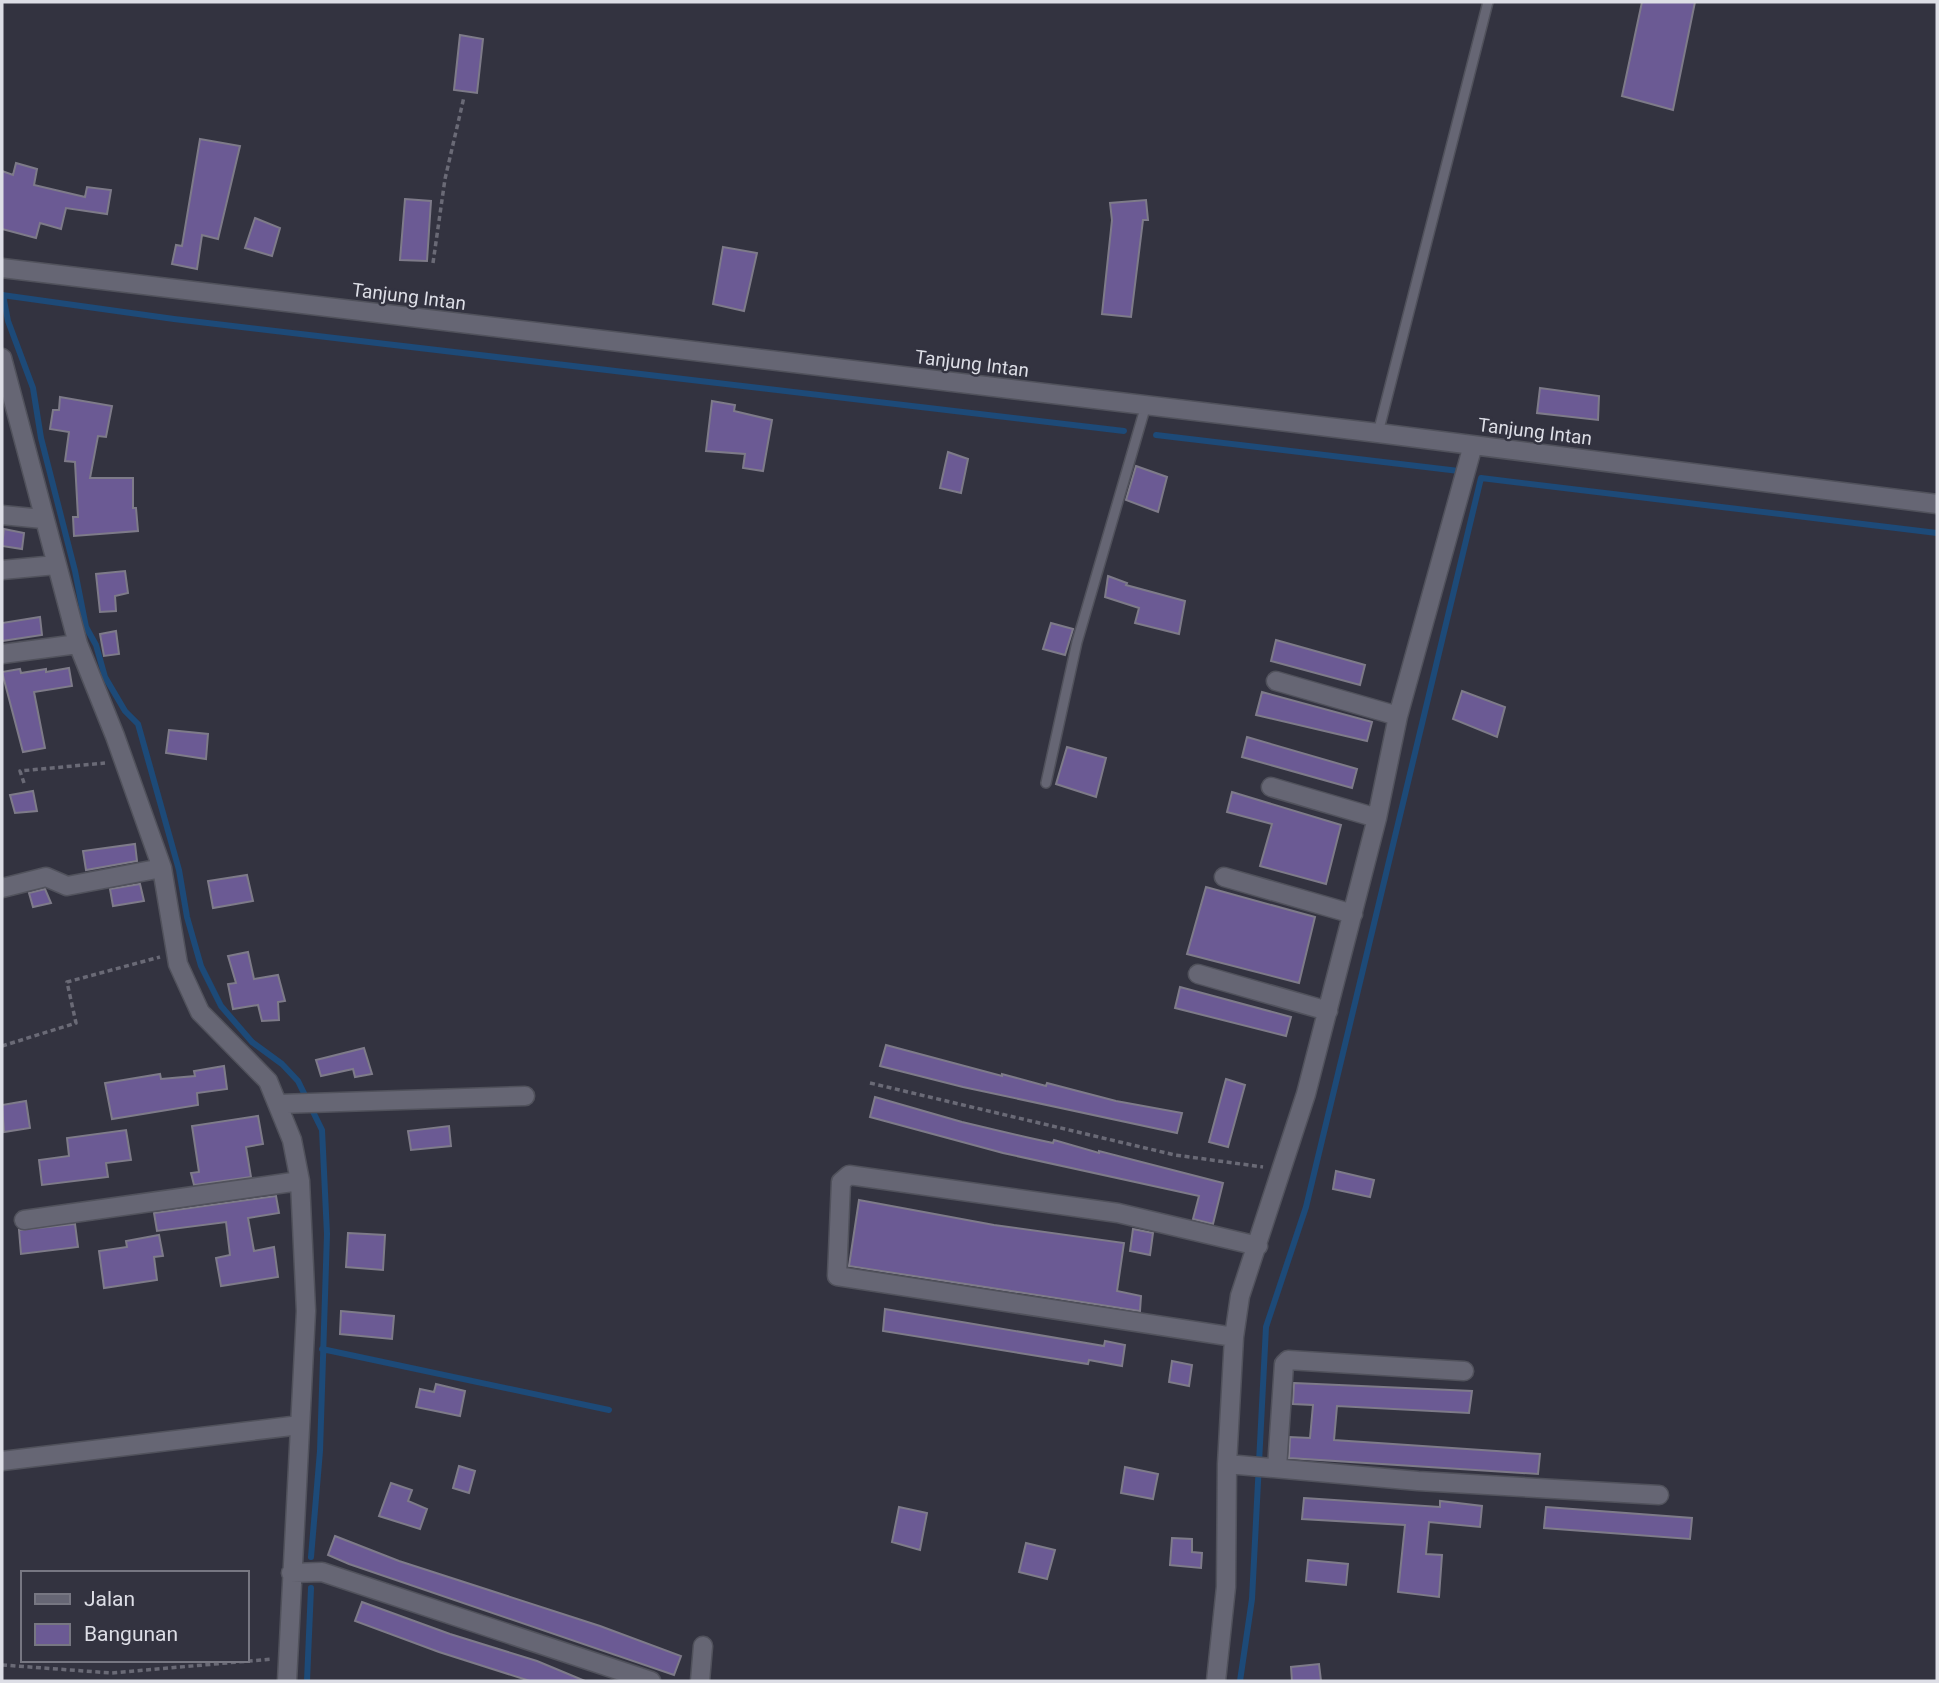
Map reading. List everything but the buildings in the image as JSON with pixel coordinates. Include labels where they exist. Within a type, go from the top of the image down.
[{"type":"street","name":"Tanjung Intan","points":[[2,268],[1378,433],[1937,504]]},
{"type":"street","points":[[2,358],[78,644],[162,867],[178,964],[200,1012],[268,1081],[292,1140],[300,1181],[306,1311],[287,1681]]},
{"type":"street","points":[[1216,1681],[1226,1587],[1234,1465],[1234,1337],[1240,1296],[1282,1170],[1328,1011],[1377,818],[1398,716],[1473,445]]},
{"type":"street","points":[[2,515],[43,519]]},
{"type":"street","points":[[2,570],[55,565]]},
{"type":"street","points":[[2,654],[78,644]]},
{"type":"street","points":[[1276,681],[1398,716]]},
{"type":"street","points":[[1271,787],[1377,818]]},
{"type":"street","points":[[2,888],[46,877],[67,886],[162,867]]},
{"type":"street","points":[[1224,877],[1353,914]]},
{"type":"street","points":[[1198,974],[1328,1011]]},
{"type":"street","points":[[279,1104],[525,1096]]},
{"type":"street","points":[[1234,1337],[837,1276],[841,1182],[849,1175],[1118,1213],[1258,1247]]},
{"type":"street","points":[[24,1220],[300,1181]]},
{"type":"street","points":[[1273,1468],[1284,1364],[1288,1360],[1464,1371]]},
{"type":"street","points":[[2,1461],[300,1425]]},
{"type":"street","points":[[1234,1465],[1418,1481],[1659,1495]]},
{"type":"street","points":[[292,1573],[322,1572],[651,1681]]},
{"type":"street","points":[[700,1681],[703,1646]]},
{"type":"lane","points":[[1378,433],[1488,2]]},
{"type":"lane","points":[[1046,783],[1077,642],[1146,405]]},
{"type":"path","points":[[433,263],[445,178],[464,97]]},
{"type":"path","points":[[24,783],[20,771],[124,761]]},
{"type":"path","points":[[2,1046],[76,1023],[67,982],[176,952]]},
{"type":"path","points":[[870,1083],[1175,1156],[1282,1170]]},
{"type":"path","points":[[248,1661],[288,1658]]},
{"type":"path","points":[[2,1665],[112,1673],[241,1662]]},
{"type":"waterway","points":[[2,295],[174,319],[1124,431]]},
{"type":"waterway","points":[[3,295],[8,321],[33,388],[41,438],[75,571],[86,627],[96,645],[105,677],[125,711],[138,724],[179,870],[187,917],[201,966],[221,1006],[252,1042],[282,1064],[298,1081],[322,1130],[327,1234],[320,1451],[311,1557]]},
{"type":"waterway","points":[[1156,435],[1459,471]]},
{"type":"waterway","points":[[1240,1681],[1252,1599],[1266,1327],[1306,1207],[1481,478],[1937,533]]},
{"type":"waterway","points":[[322,1349],[609,1410]]},
{"type":"waterway","points":[[307,1681],[311,1588]]}]
